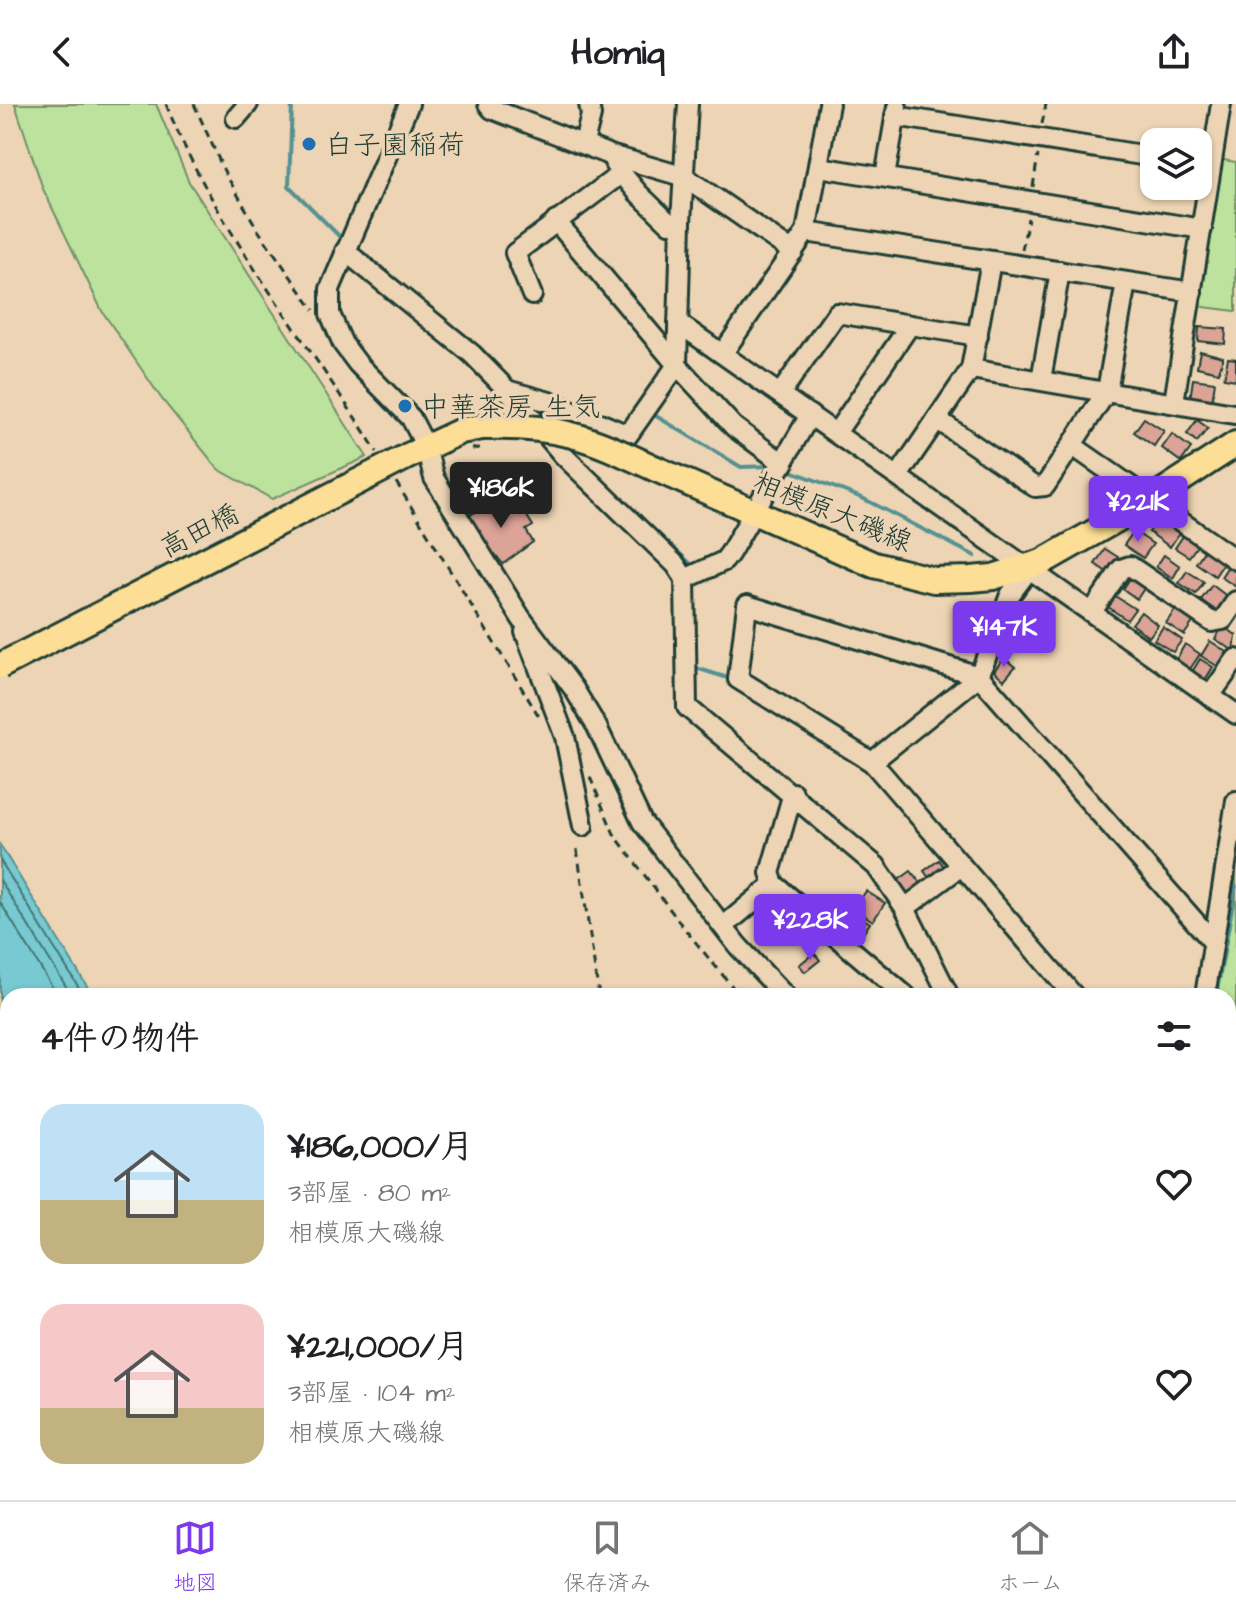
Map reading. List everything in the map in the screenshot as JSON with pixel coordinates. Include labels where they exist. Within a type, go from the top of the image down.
[{"type":"main road","name":"相模原大磯線","points":[[477,438],[544,427],[565,432],[874,565],[916,577],[971,579],[1030,568],[1231,452]]},
{"type":"main road","name":"高田橋","points":[[0,666],[418,451],[461,431],[477,438]]},
{"type":"street","points":[[409,104],[330,289],[330,314],[335,329],[358,364],[411,418],[418,451],[521,618],[574,689],[597,727],[642,822],[738,946],[777,988]]},
{"type":"street","points":[[488,104],[492,109],[610,155],[685,177],[793,252]]},
{"type":"street","points":[[584,143],[591,115],[589,104]]},
{"type":"street","points":[[508,391],[553,403],[628,435],[677,365],[688,104]]},
{"type":"street","points":[[723,353],[806,232],[829,104]]},
{"type":"street","points":[[1212,137],[1220,104]]},
{"type":"street","points":[[885,177],[896,110],[1140,154]]},
{"type":"street","points":[[610,155],[622,173],[669,223],[681,222]]},
{"type":"street","points":[[819,167],[1202,229]]},
{"type":"street","points":[[532,295],[515,253],[622,173]]},
{"type":"street","points":[[1174,402],[1202,229],[1203,200]]},
{"type":"street","points":[[556,221],[677,365],[779,472]]},
{"type":"street","points":[[806,232],[1192,292]]},
{"type":"street","points":[[348,244],[472,354],[563,455],[691,577]]},
{"type":"street","points":[[898,476],[971,369],[991,261]]},
{"type":"street","points":[[1041,380],[1060,271]]},
{"type":"street","points":[[938,420],[1039,488],[1045,486],[1107,391],[1126,282]]},
{"type":"street","points":[[780,394],[835,314],[978,336]]},
{"type":"street","points":[[678,323],[1236,714]]},
{"type":"street","points":[[836,433],[910,325]]},
{"type":"street","points":[[971,369],[1234,414]]},
{"type":"street","points":[[691,577],[724,561],[810,415]]},
{"type":"street","points":[[1073,446],[1236,560]]},
{"type":"street","points":[[1092,612],[1121,569],[1130,566],[1212,622],[1223,620],[1236,601]]},
{"type":"street","points":[[872,762],[979,676],[1010,595],[1030,568]]},
{"type":"street","points":[[691,577],[687,707],[793,793],[876,866],[905,908],[945,988]]},
{"type":"street","points":[[1067,988],[872,762],[738,679],[747,605],[979,676],[1213,942]]},
{"type":"street","points":[[521,618],[533,658],[565,737],[583,826]]},
{"type":"street","points":[[1210,696],[1236,659]]},
{"type":"street","points":[[793,793],[770,873],[774,884],[897,988]]},
{"type":"street","points":[[1206,988],[1236,801]]},
{"type":"street","points":[[905,908],[960,867]]},
{"type":"street","points":[[724,926],[774,884]]},
{"type":"path","points":[[166,104],[202,184],[231,234],[378,453]]},
{"type":"path","points":[[194,104],[241,201],[276,259],[313,310]]},
{"type":"path","points":[[461,451],[477,438]]},
{"type":"path","points":[[393,478],[538,716],[555,741],[565,737]]},
{"type":"path","points":[[587,771],[614,834],[734,988]]},
{"type":"path","points":[[577,849],[598,988]]},
{"type":"green space","points":[[15,104],[156,104],[189,182],[367,457],[272,499],[218,469],[161,398],[102,311],[43,189]]},
{"type":"green space","points":[[1218,159],[1236,162],[1236,311],[1195,306]]},
{"type":"green space","points":[[1236,854],[1236,988],[1213,988]]},
{"type":"water","points":[[0,845],[88,988],[0,988]]},
{"type":"building","points":[[1199,327],[1226,329],[1225,344],[1198,341]]},
{"type":"building","points":[[1200,351],[1223,357],[1219,372],[1197,367]]},
{"type":"building","points":[[1228,358],[1236,359],[1236,380],[1224,378]]},
{"type":"building","points":[[1193,379],[1215,382],[1212,402],[1190,399]]},
{"type":"building","points":[[1144,418],[1164,431],[1154,446],[1134,432]]},
{"type":"building","points":[[1197,420],[1208,428],[1197,442],[1187,434]]},
{"type":"building","points":[[1172,434],[1191,448],[1181,462],[1162,448]]},
{"type":"building","points":[[499,499],[509,513],[521,506],[533,526],[526,530],[533,542],[503,564],[495,554],[488,559],[466,517]]},
{"type":"building","points":[[1160,518],[1180,532],[1170,547],[1149,532]]},
{"type":"building","points":[[1134,531],[1153,544],[1143,558],[1124,545]]},
{"type":"building","points":[[1185,533],[1199,543],[1189,557],[1175,548]]},
{"type":"building","points":[[1206,548],[1225,561],[1215,576],[1196,563]]},
{"type":"building","points":[[1105,549],[1118,557],[1108,573],[1095,564]]},
{"type":"building","points":[[1164,555],[1180,566],[1173,578],[1156,567]]},
{"type":"building","points":[[1230,563],[1236,568],[1236,587],[1221,577]]},
{"type":"building","points":[[1187,571],[1204,582],[1196,594],[1179,583]]},
{"type":"building","points":[[1133,574],[1147,584],[1137,599],[1123,589]]},
{"type":"building","points":[[1212,585],[1228,597],[1218,612],[1201,600]]},
{"type":"building","points":[[1115,596],[1135,609],[1127,620],[1108,607]]},
{"type":"building","points":[[1178,606],[1196,618],[1184,635],[1166,623]]},
{"type":"building","points":[[1141,612],[1158,625],[1149,637],[1132,624]]},
{"type":"building","points":[[1223,626],[1236,635],[1234,651],[1215,639]]},
{"type":"building","points":[[1163,627],[1182,640],[1173,652],[1154,640]]},
{"type":"building","points":[[1210,641],[1227,652],[1217,666],[1201,656]]},
{"type":"building","points":[[1185,644],[1200,654],[1190,669],[1176,660]]},
{"type":"building","points":[[1004,658],[1015,667],[1004,680],[994,671]]},
{"type":"building","points":[[1200,659],[1213,667],[1205,680],[1192,672]]},
{"type":"building","points":[[939,860],[945,868],[930,879],[924,871]]},
{"type":"building","points":[[911,871],[921,884],[906,895],[897,881]]},
{"type":"building","points":[[866,891],[885,903],[873,921],[854,909]]},
{"type":"building","points":[[854,913],[870,923],[861,937],[845,928]]},
{"type":"building","points":[[814,953],[820,960],[805,972],[799,965]]},
{"type":"waterway","points":[[292,104],[289,186],[345,242]]},
{"type":"waterway","points":[[656,416],[741,467],[772,466]]},
{"type":"waterway","points":[[789,470],[862,498],[975,556]]},
{"type":"waterway","points":[[625,503],[692,565],[691,570]]},
{"type":"waterway","points":[[693,667],[731,679]]},
{"type":"waterway","points":[[1217,988],[1236,886]]},
{"type":"place","name":"白子園稲荷","points":[[309,144]]},
{"type":"place","name":"中華茶房 生気","points":[[405,406]]}]
